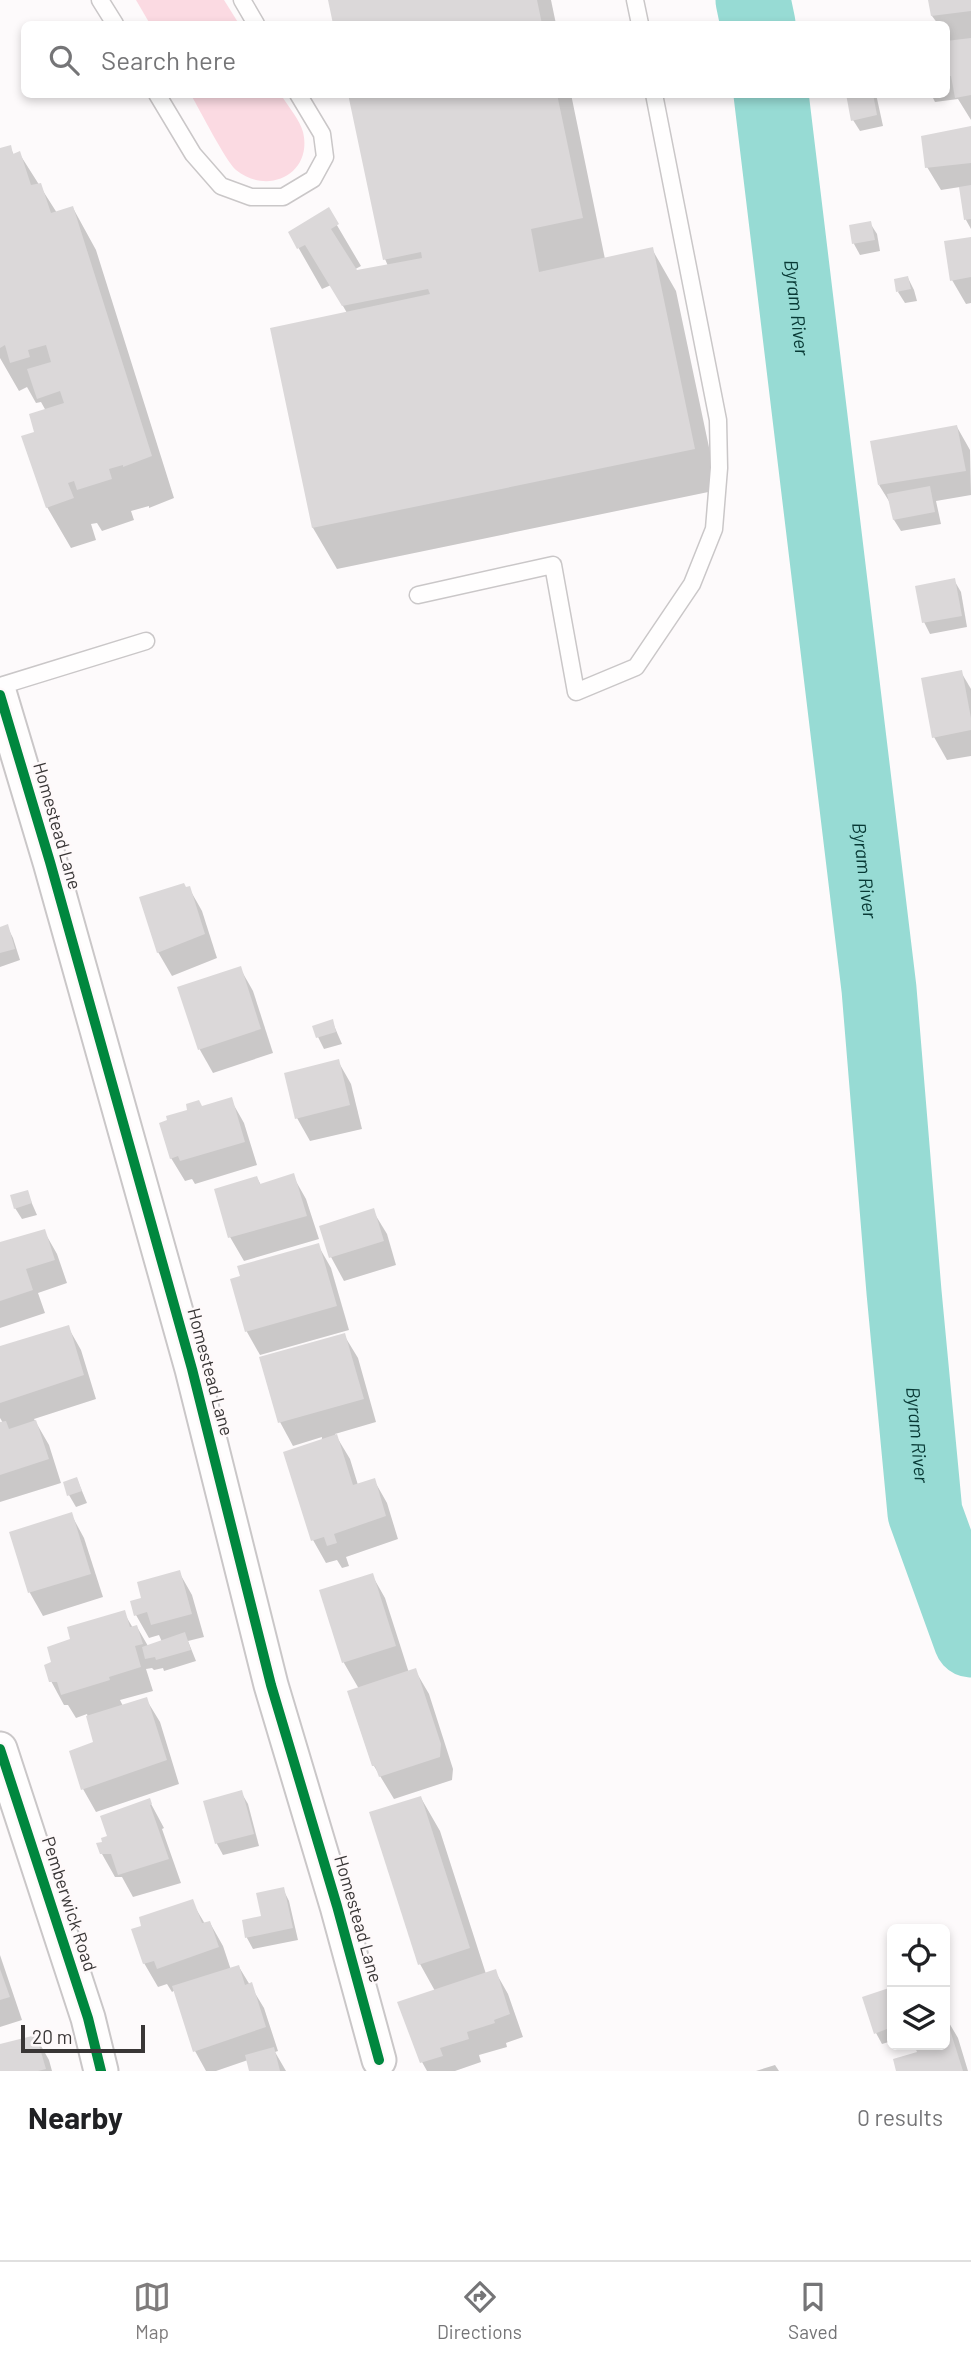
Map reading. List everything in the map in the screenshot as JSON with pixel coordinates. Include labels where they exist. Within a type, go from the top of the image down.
[{"type":"street","name":"Homestead Lane","points":[[0,695],[50,862],[192,1369],[271,1685],[337,1906],[379,2060]]},
{"type":"street","name":"Pemberwick Road","points":[[0,1749],[88,2018],[101,2071]]},
{"type":"lane","points":[[100,0],[113,21]]},
{"type":"lane","points":[[242,0],[254,21]]},
{"type":"lane","points":[[635,0],[639,21]]},
{"type":"lane","points":[[159,98],[193,154],[221,186],[251,197],[283,197],[313,179],[325,157],[322,134],[300,98]]},
{"type":"lane","points":[[418,595],[553,565],[576,692],[636,667],[692,584],[714,529],[719,468],[719,420],[655,98]]},
{"type":"lane","points":[[0,686],[146,641]]},
{"type":"shaded area","points":[[136,0],[224,0],[237,21],[148,21]]},
{"type":"shaded area","points":[[193,98],[283,98],[303,132],[304,147],[295,169],[274,180],[248,178],[231,165]]},
{"type":"building","points":[[328,0],[537,0],[541,21],[332,21]]},
{"type":"building","points":[[928,0],[971,0],[971,11],[931,16]]},
{"type":"building","points":[[971,38],[971,95],[955,98],[950,76],[950,41]]},
{"type":"building","points":[[349,98],[558,98],[583,218],[531,229],[539,272],[653,247],[695,449],[312,528],[270,328],[430,294],[428,289],[342,306],[305,245],[297,249],[288,232],[329,207],[339,224],[331,229],[357,270],[422,258],[421,252],[383,260]]},
{"type":"building","points":[[847,98],[874,98],[877,115],[851,121]]},
{"type":"building","points":[[971,126],[971,163],[925,168],[921,136]]},
{"type":"building","points":[[11,145],[13,154],[20,151],[31,185],[41,183],[51,213],[73,206],[152,456],[123,467],[109,469],[112,479],[77,490],[74,481],[68,483],[74,498],[46,508],[21,436],[34,432],[29,414],[64,403],[60,391],[37,399],[27,369],[51,362],[46,345],[28,350],[30,357],[10,363],[5,345],[0,348],[0,148]]},
{"type":"building","points":[[971,185],[971,219],[964,220],[959,187]]},
{"type":"building","points":[[871,221],[875,240],[852,244],[849,225]]},
{"type":"building","points":[[971,237],[971,277],[950,281],[944,241]]},
{"type":"building","points":[[908,276],[911,289],[896,292],[894,279]]},
{"type":"building","points":[[957,425],[966,471],[878,485],[870,441]]},
{"type":"building","points":[[930,486],[935,512],[893,520],[887,494]]},
{"type":"building","points":[[955,578],[962,616],[922,623],[915,586]]},
{"type":"building","points":[[962,670],[971,730],[932,738],[921,678]]},
{"type":"building","points":[[184,883],[186,887],[190,886],[205,934],[157,953],[139,897]]},
{"type":"building","points":[[8,924],[15,949],[0,953],[0,927]]},
{"type":"building","points":[[241,966],[261,1029],[198,1050],[177,987]]},
{"type":"building","points":[[333,1019],[336,1032],[316,1038],[312,1026]]},
{"type":"building","points":[[339,1059],[350,1105],[295,1119],[284,1073]]},
{"type":"building","points":[[232,1097],[245,1142],[180,1161],[178,1156],[170,1159],[159,1123],[167,1120],[166,1116],[187,1110],[186,1104],[199,1100],[202,1106]]},
{"type":"building","points":[[294,1173],[307,1216],[228,1238],[214,1189],[257,1176],[260,1184]]},
{"type":"building","points":[[28,1190],[32,1203],[14,1209],[10,1195]]},
{"type":"building","points":[[374,1208],[384,1241],[329,1258],[319,1226]]},
{"type":"building","points":[[45,1229],[55,1260],[26,1269],[33,1290],[0,1301],[0,1242]]},
{"type":"building","points":[[319,1243],[337,1306],[245,1332],[230,1279],[240,1276],[237,1266]]},
{"type":"building","points":[[69,1325],[84,1375],[0,1403],[0,1346]]},
{"type":"building","points":[[345,1333],[364,1399],[278,1423],[259,1357]]},
{"type":"building","points":[[36,1420],[49,1459],[0,1475],[0,1422],[6,1421],[9,1429]]},
{"type":"building","points":[[337,1434],[353,1485],[375,1478],[386,1516],[334,1534],[337,1543],[327,1546],[324,1537],[311,1541],[283,1452]]},
{"type":"building","points":[[77,1477],[82,1491],[67,1496],[63,1482]]},
{"type":"building","points":[[72,1512],[91,1574],[28,1593],[9,1532]]},
{"type":"building","points":[[180,1570],[192,1614],[151,1625],[147,1612],[134,1616],[130,1601],[141,1598],[137,1582]]},
{"type":"building","points":[[373,1573],[396,1646],[342,1663],[319,1590]]},
{"type":"building","points":[[125,1610],[130,1627],[137,1625],[143,1644],[135,1646],[141,1667],[61,1695],[57,1682],[49,1682],[44,1665],[51,1662],[47,1647],[70,1639],[67,1627]]},
{"type":"building","points":[[185,1632],[191,1650],[156,1660],[155,1657],[145,1659],[142,1647]]},
{"type":"building","points":[[416,1668],[441,1744],[440,1757],[379,1777],[375,1766],[372,1766],[347,1691]]},
{"type":"building","points":[[147,1697],[167,1760],[81,1790],[69,1751],[93,1742],[86,1716]]},
{"type":"building","points":[[242,1790],[254,1834],[215,1844],[203,1801]]},
{"type":"building","points":[[421,1796],[470,1948],[418,1965],[369,1812]]},
{"type":"building","points":[[150,1798],[169,1859],[118,1875],[111,1854],[100,1854],[96,1843],[102,1842],[101,1838],[107,1836],[100,1816]]},
{"type":"building","points":[[284,1887],[293,1928],[245,1938],[242,1920],[261,1916],[256,1893]]},
{"type":"building","points":[[193,1899],[202,1923],[210,1921],[219,1947],[157,1969],[154,1961],[143,1964],[131,1929],[141,1926],[139,1917]]},
{"type":"building","points":[[239,1965],[245,1985],[252,1982],[266,2027],[193,2052],[172,1986]]},
{"type":"building","points":[[0,1969],[10,1997],[0,2000]]},
{"type":"building","points":[[496,1969],[510,2014],[494,2020],[495,2023],[467,2032],[469,2039],[440,2048],[443,2056],[420,2063],[397,2002]]},
{"type":"building","points":[[887,1989],[887,2029],[874,2034],[862,1997]]},
{"type":"building","points":[[950,2030],[963,2071],[896,2071],[893,2059],[917,2052],[916,2050],[950,2050]]},
{"type":"building","points":[[36,2035],[46,2069],[0,2071],[0,2044]]},
{"type":"building","points":[[274,2047],[280,2071],[249,2071],[245,2055]]},
{"type":"waterway","name":"Byram River","points":[[753,0],[757,21]]},
{"type":"waterway","name":"Byram River","points":[[771,98],[879,989],[925,1513],[971,1640]]},
{"type":"cycle path","points":[[0,695],[50,862],[192,1369],[271,1685],[337,1906],[379,2060]]},
{"type":"cycle path","points":[[0,1749],[88,2018],[101,2071]]}]
